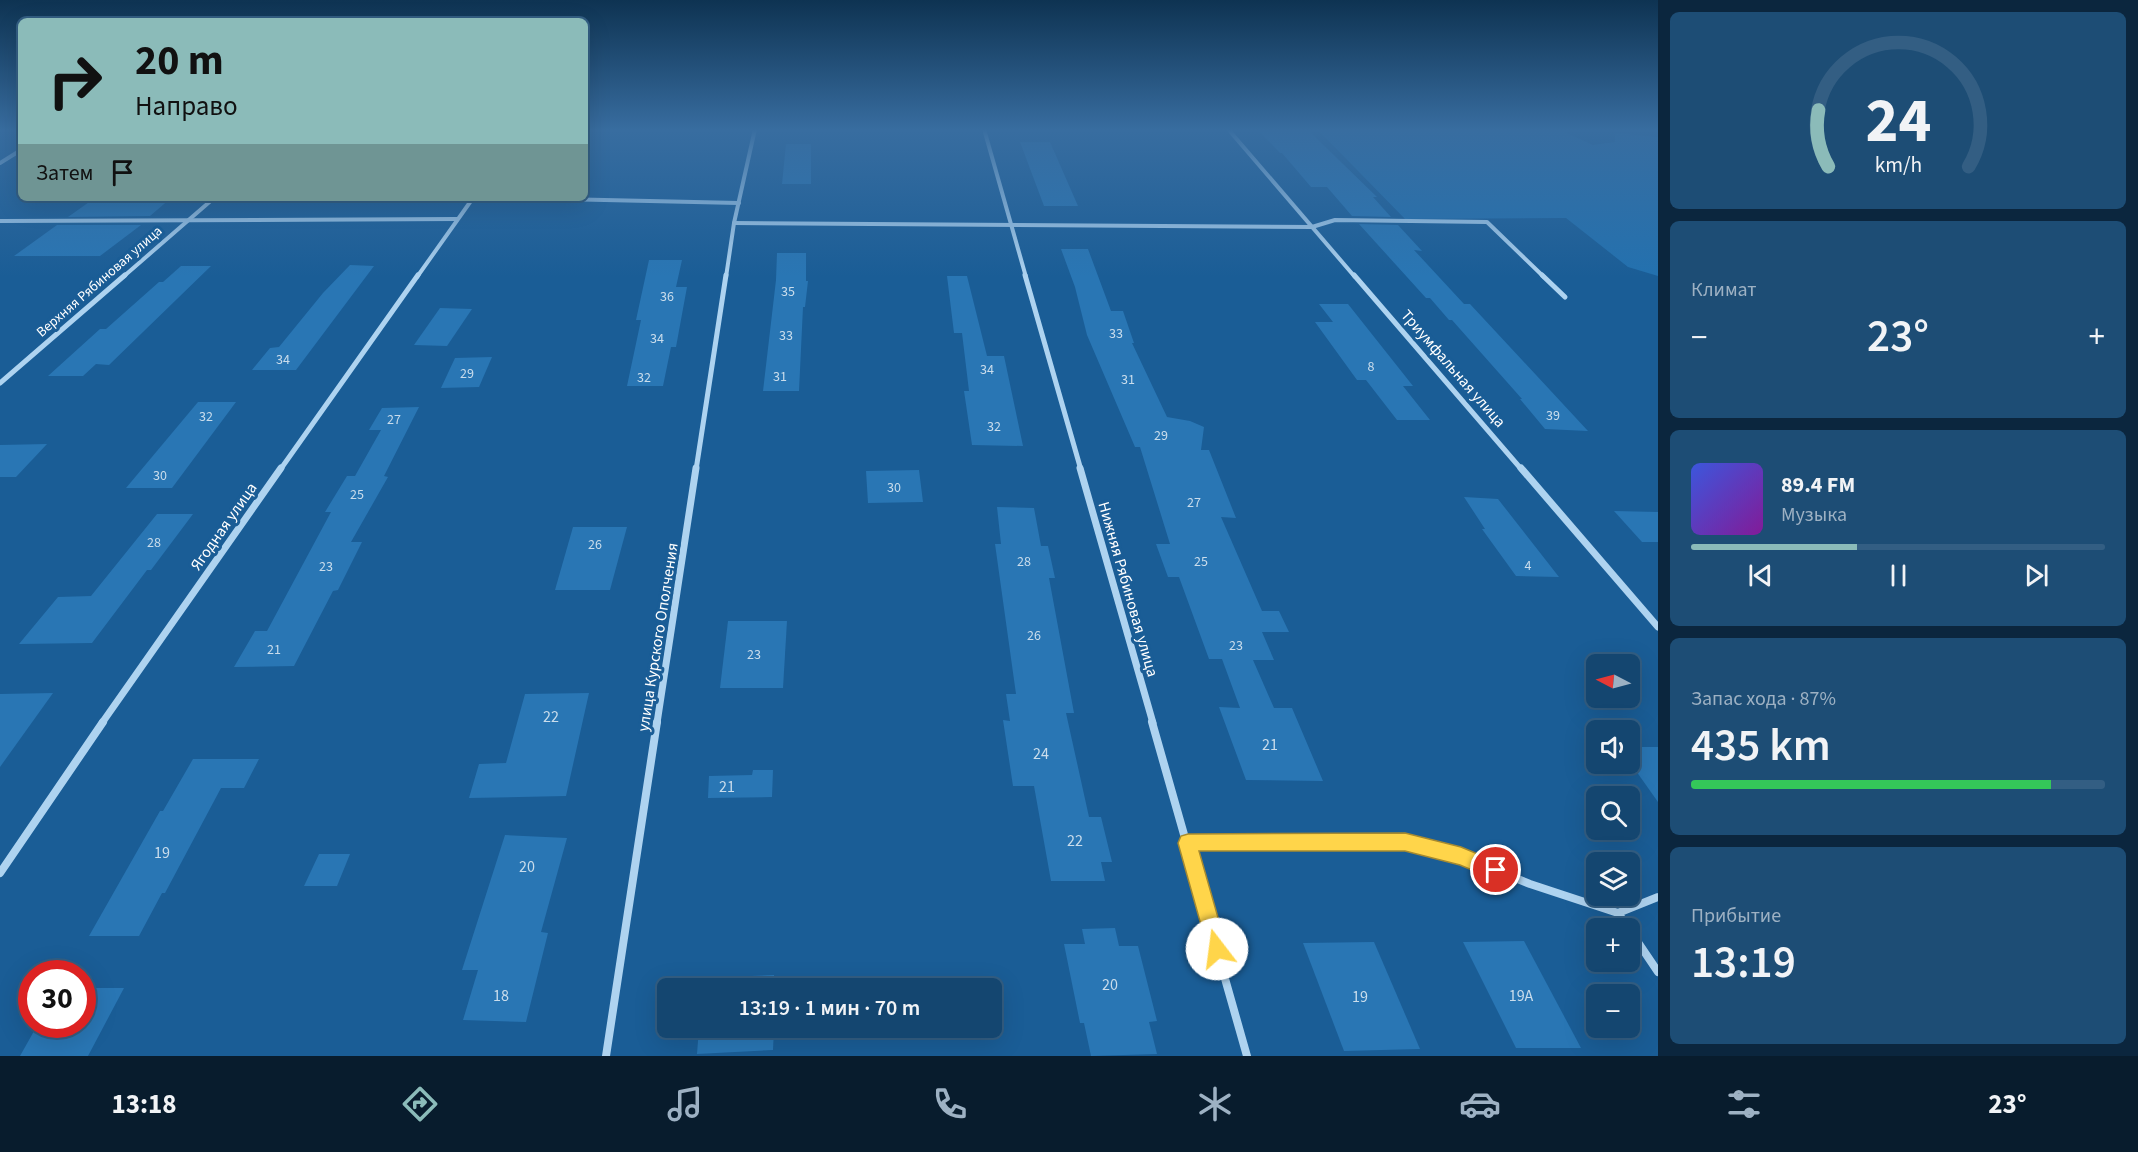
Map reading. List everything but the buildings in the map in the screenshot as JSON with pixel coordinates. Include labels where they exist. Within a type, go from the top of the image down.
[{"type":"street","name":"улица Курского Ополчения","points":[[606,1056],[734,223],[744,178]]},
{"type":"street","name":"Нижняя Рябиновая улица","points":[[997,178],[1247,1056]]},
{"type":"street","name":"Триумфальная улица","points":[[1270,178],[1658,627]]},
{"type":"street","points":[[588,200],[739,203]]},
{"type":"street","name":"Верхняя Рябиновая улица","points":[[0,383],[211,201]]},
{"type":"street","name":"Ягодная улица","points":[[0,873],[149,654],[471,201]]},
{"type":"street","points":[[0,221],[457,219]]},
{"type":"street","points":[[734,223],[1312,227],[1335,220],[1487,222],[1565,297]]},
{"type":"street","points":[[1188,843],[1405,842],[1461,856],[1530,884],[1618,913],[1621,918]]},
{"type":"street","points":[[1618,913],[1658,897]]},
{"type":"street","points":[[1640,945],[1658,972]]},
{"type":"shaded area","points":[[1365,178],[1658,178],[1658,276],[1628,267],[1566,218],[1405,219]]},
{"type":"route","points":[[1217,949],[1188,843],[1405,842],[1461,856],[1496,870]]}]
